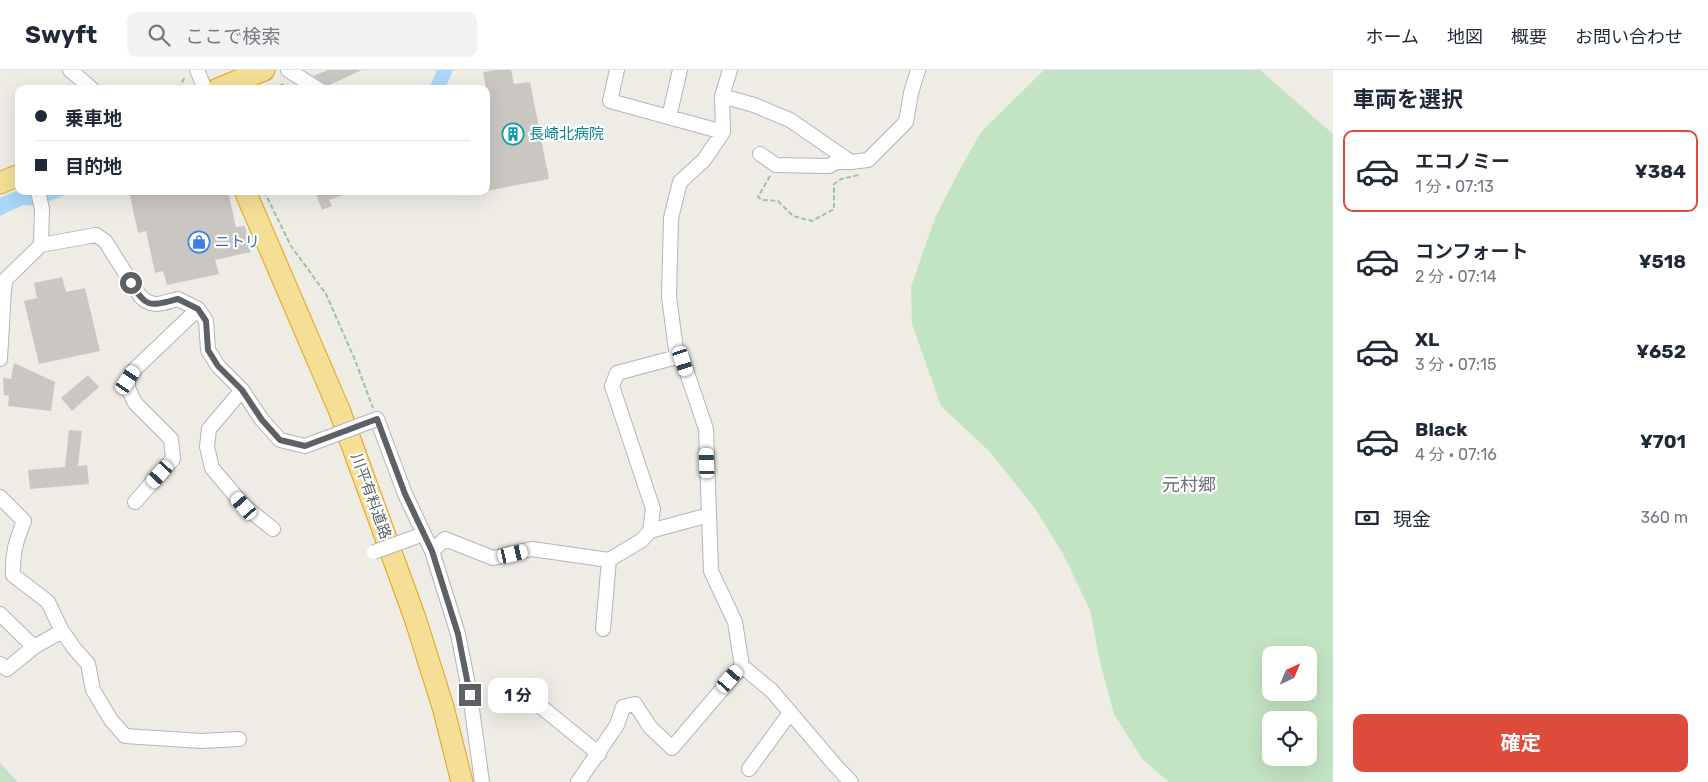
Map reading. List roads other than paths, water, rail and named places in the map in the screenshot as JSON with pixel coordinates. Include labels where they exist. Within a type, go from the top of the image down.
[{"type":"highway","points":[[228,85],[264,70]]},
{"type":"highway","points":[[0,183],[15,177]]},
{"type":"highway","name":"川平有料道路","points":[[247,195],[340,412],[421,636],[443,707],[462,782]]},
{"type":"highway","name":"川平有料道路","points":[[257,195],[344,401],[408,567],[451,698],[471,782]]},
{"type":"street","points":[[70,70],[87,85]]},
{"type":"street","points":[[288,70],[312,85]]},
{"type":"street","points":[[617,70],[610,101],[723,132]]},
{"type":"street","points":[[669,117],[680,70]]},
{"type":"street","points":[[677,357],[669,297],[671,218],[680,182],[704,160],[723,132],[722,96],[730,70]]},
{"type":"street","points":[[760,154],[776,165],[829,166],[836,162],[868,160],[906,122],[911,93],[918,70]]},
{"type":"street","points":[[192,73],[202,85]]},
{"type":"street","points":[[722,96],[754,105],[790,120],[851,162]]},
{"type":"street","points":[[39,195],[42,209],[41,245]]},
{"type":"street","points":[[0,359],[6,279],[41,245],[96,235],[105,242],[140,296],[147,303],[156,305],[178,299],[198,309],[206,321],[208,350],[218,366],[242,390],[262,420],[280,440],[305,446],[377,419],[405,494],[432,551],[458,634],[470,695],[482,782]]},
{"type":"street","points":[[135,502],[173,459],[171,439],[135,403],[128,388],[128,380],[135,369],[198,309]]},
{"type":"street","points":[[432,551],[445,540],[494,558],[532,549],[609,560],[642,540],[650,531],[654,509],[612,386],[617,373],[677,357],[683,361],[706,429],[711,571],[735,622],[742,666],[772,691],[851,782]]},
{"type":"street","points":[[242,390],[218,416],[209,429],[207,447],[212,468],[244,506],[272,529]]},
{"type":"street","points":[[0,497],[24,521],[16,540],[12,558],[13,575],[48,602],[62,631],[88,664],[93,690],[111,720],[125,736],[201,741],[239,739]]},
{"type":"street","points":[[650,531],[709,515]]},
{"type":"street","points":[[374,552],[418,536]]},
{"type":"street","points":[[603,629],[609,560]]},
{"type":"street","points":[[0,614],[34,647]]},
{"type":"street","points":[[0,664],[7,669],[34,647],[62,631]]},
{"type":"street","points":[[578,782],[599,754],[617,725],[623,707],[635,704],[650,727],[672,748],[742,666]]},
{"type":"street","points":[[540,705],[599,754]]},
{"type":"street","points":[[749,769],[790,713]]},
{"type":"water","points":[[437,70],[453,70],[447,85],[431,85]]},
{"type":"water","points":[[15,192],[15,195],[65,195],[36,206],[23,205],[0,216],[0,198]]},
{"type":"place","name":"長崎北病院","points":[[513,134]]},
{"type":"place","name":"ニトリ","points":[[199,242]]},
{"type":"district","name":"元村郷","points":[[1189,485]]}]
